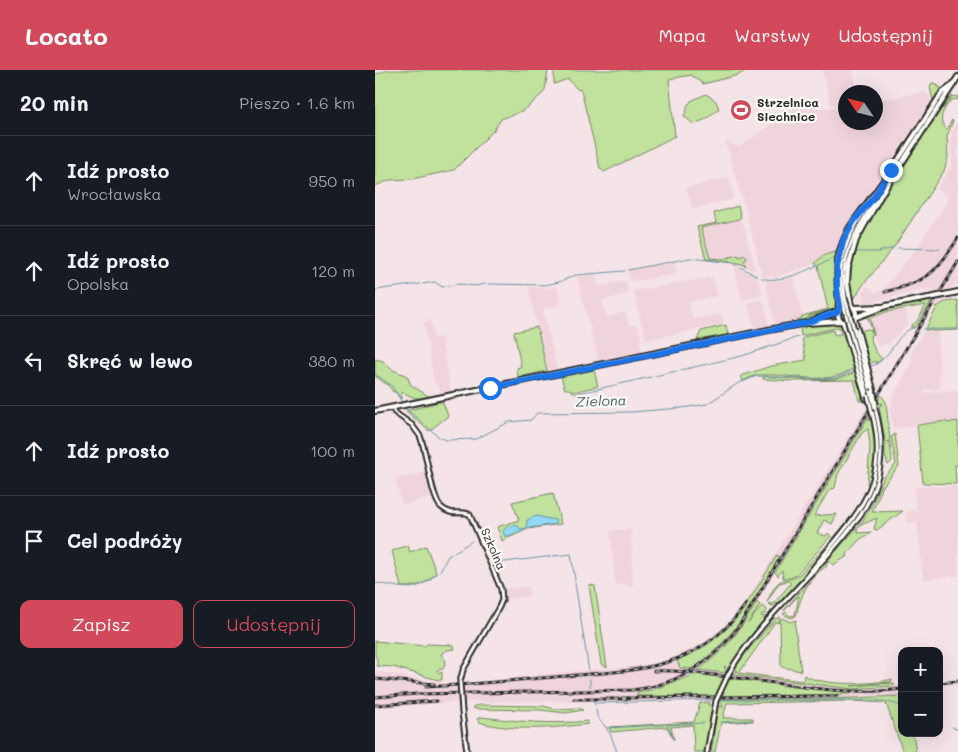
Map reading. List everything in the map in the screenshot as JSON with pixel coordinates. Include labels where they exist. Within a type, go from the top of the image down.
[{"type":"main road","points":[[843,298],[844,272],[851,242],[860,225],[958,77]]},
{"type":"main road","points":[[872,390],[843,298],[840,276],[845,245],[873,198],[942,94],[953,85]]},
{"type":"main road","points":[[707,752],[717,701],[729,673],[748,645],[852,528],[871,498],[879,471],[881,454],[880,432],[847,280],[850,257],[856,240],[882,193]]},
{"type":"main road","points":[[873,198],[850,227],[839,254],[836,278],[842,322],[867,397],[874,407]]},
{"type":"main road","points":[[806,323],[839,310],[845,305],[853,307],[886,306],[958,292]]},
{"type":"main road","points":[[375,411],[800,324],[842,322],[849,324],[856,318],[886,306]]},
{"type":"main road","points":[[852,330],[867,397]]},
{"type":"main road","points":[[800,586],[856,515],[869,492],[875,476],[878,454],[877,436],[872,412],[874,407]]},
{"type":"main road","name":"Szkolna","points":[[393,408],[396,413],[413,424],[420,436],[439,505],[451,513],[466,512],[470,515],[502,591],[499,607],[463,670],[460,682],[467,752]]},
{"type":"shaded area","points":[[822,70],[852,70],[856,85],[838,85],[838,103],[831,105]]},
{"type":"shaded area","points":[[925,92],[929,95],[932,103],[846,226],[835,257],[776,277],[762,276],[725,140],[739,147],[798,105],[810,105],[821,109],[838,106],[838,130],[883,130],[883,99]]},
{"type":"shaded area","points":[[958,121],[958,283],[950,288],[945,302],[939,306],[928,305],[937,290],[934,289],[863,304],[862,302],[865,297],[862,293],[867,286],[875,292],[882,291],[915,250],[949,198],[937,189],[951,166],[950,144],[952,131]]},
{"type":"shaded area","points":[[729,177],[734,199],[693,209],[686,188]]},
{"type":"shaded area","points":[[738,206],[741,217],[739,220],[743,223],[756,272],[739,263],[706,259],[697,227],[716,223],[714,213]]},
{"type":"shaded area","points":[[674,261],[677,274],[631,282],[628,270]]},
{"type":"shaded area","points":[[734,266],[758,278],[761,296],[742,300]]},
{"type":"shaded area","points":[[595,274],[598,286],[626,281],[629,293],[602,301],[607,317],[625,312],[629,326],[637,324],[642,341],[639,342],[642,351],[598,360],[577,277]]},
{"type":"shaded area","points":[[793,276],[803,318],[776,324],[765,280],[779,281]]},
{"type":"shaded area","points":[[713,277],[718,296],[689,302],[692,319],[722,314],[724,324],[646,340],[633,291]]},
{"type":"shaded area","points":[[557,286],[561,305],[543,309],[557,369],[547,371],[528,287],[549,288]]},
{"type":"shaded area","points":[[762,299],[769,325],[754,328],[748,302]]},
{"type":"shaded area","points":[[906,309],[908,324],[888,344],[878,347],[870,318],[885,312]]},
{"type":"shaded area","points":[[430,320],[434,338],[441,337],[451,391],[441,393],[439,387],[434,383],[424,322]]},
{"type":"shaded area","points":[[938,331],[940,389],[924,390],[924,393],[958,390],[958,421],[947,423],[946,421],[895,429],[892,426],[891,400],[912,363],[911,351],[924,332]]},
{"type":"shaded area","points":[[867,407],[870,414],[740,631],[727,646],[699,670],[838,687],[876,688],[898,685],[898,696],[827,699],[460,702],[375,708],[375,671],[457,684],[655,663],[674,657],[705,642],[730,622],[746,601]]},
{"type":"shaded area","points":[[428,472],[434,497],[402,505],[395,479]]},
{"type":"shaded area","points":[[958,486],[958,576],[923,580],[917,522],[907,522],[906,513],[916,508],[914,487]]},
{"type":"shaded area","points":[[610,530],[631,530],[633,586],[615,584]]},
{"type":"shaded area","points":[[529,586],[530,596],[508,599],[505,597],[504,590],[506,589]]},
{"type":"green space","points":[[387,70],[548,70],[545,90],[542,94],[525,110],[501,119],[494,130],[454,170],[412,179],[390,180],[375,186],[375,75]]},
{"type":"green space","points":[[554,70],[747,70],[738,75],[703,84],[691,75],[669,79],[675,136],[604,172],[600,168],[581,90],[577,89],[568,79],[554,84]]},
{"type":"green space","points":[[933,82],[941,88],[942,91],[939,91],[940,94],[856,217],[837,259],[835,272],[837,301],[832,311],[808,320],[809,316],[806,320],[797,322],[796,320],[802,318],[802,316],[828,309],[818,266],[815,264],[824,256],[836,252],[846,226],[883,176],[933,101],[931,84],[934,83],[939,87]]},
{"type":"green space","points":[[706,94],[716,101],[719,109],[704,120],[693,124],[684,116],[687,106],[691,101]]},
{"type":"green space","points":[[952,96],[958,97],[958,99],[951,100],[942,114],[942,122],[947,129],[953,121],[947,136],[948,157],[944,171],[894,247],[854,299],[850,299],[848,274],[856,242],[881,196],[946,97],[950,97],[943,109]]},
{"type":"green space","points":[[738,206],[741,217],[739,219],[701,228],[710,258],[722,259],[745,255],[747,259],[744,261],[746,266],[739,263],[706,259],[697,227],[716,223],[714,213]]},
{"type":"green space","points":[[933,299],[916,327],[910,327],[918,320],[926,305],[886,312],[870,318],[874,335],[867,316],[893,306]]},
{"type":"green space","points":[[958,300],[958,330],[925,330],[937,307],[945,302]]},
{"type":"green space","points":[[838,321],[842,324],[864,396],[861,398],[866,401],[859,401],[854,380],[790,381],[763,379],[764,376],[809,380],[836,379],[853,373],[854,370],[852,369],[830,377],[808,378],[761,375],[743,381],[741,376],[771,366],[806,360],[802,339],[804,337],[833,330],[834,335],[841,334],[839,327],[801,336],[800,326]]},
{"type":"green space","points":[[726,325],[728,335],[697,340],[701,331]]},
{"type":"green space","points":[[537,327],[547,371],[518,377],[517,368],[521,366],[514,332]]},
{"type":"green space","points":[[868,329],[872,333],[870,337],[875,351],[882,359],[876,364],[876,361],[869,364],[860,331]]},
{"type":"green space","points":[[375,359],[383,361],[391,369],[407,376],[411,385],[430,397],[416,398],[403,392],[401,393],[401,399],[396,392],[393,392],[389,386],[375,376]]},
{"type":"green space","points":[[594,370],[598,386],[574,392],[565,389],[561,377]]},
{"type":"green space","points":[[881,395],[886,402],[890,440],[887,442],[890,442],[892,461],[888,465],[885,456],[885,440],[879,406],[883,404],[878,402]]},
{"type":"green space","points":[[443,402],[448,416],[429,431],[406,411]]},
{"type":"green space","points":[[870,414],[868,420],[871,420],[875,447],[873,473],[869,485],[864,497],[858,509],[823,556],[779,606],[777,603],[773,606],[768,604],[775,602],[791,583],[788,581],[779,583],[767,602],[776,585],[781,581],[790,578],[783,578],[782,570],[778,576],[775,572]],"holes":[[[868,429],[870,446],[867,484],[869,484],[864,496],[839,532],[800,574],[792,578],[831,536],[828,533],[826,536],[817,533],[824,520],[832,524],[837,514],[814,516],[829,490],[835,488],[838,474],[862,433]]]},
{"type":"green space","points":[[946,421],[947,423],[958,421],[958,465],[955,465],[956,484],[923,483],[917,425]]},
{"type":"green space","points":[[895,434],[899,466],[883,486],[872,512],[903,511],[877,530],[874,529],[877,518],[861,525],[857,529],[858,533],[872,532],[859,540],[847,554],[848,556],[833,565],[830,562],[826,563],[827,566],[820,570],[806,588],[796,616],[791,618],[783,614],[786,612],[790,616],[795,615],[799,596],[784,611],[785,609],[862,522],[872,505],[884,477],[896,464],[891,437]]},
{"type":"green space","points":[[553,493],[561,524],[528,529],[502,541],[497,527],[519,520],[512,502]]},
{"type":"green space","points":[[408,545],[410,552],[426,546],[436,572],[428,580],[420,584],[401,587],[392,551]]},
{"type":"green space","points":[[777,555],[780,557],[752,604],[732,632],[707,658],[692,669],[680,668],[677,660],[696,651],[725,629],[747,603]]},
{"type":"green space","points":[[589,585],[595,586],[607,667],[601,664]]},
{"type":"green space","points":[[757,602],[760,605],[748,623],[762,606],[767,611],[766,614],[761,616],[767,617],[771,613],[770,616],[729,669],[724,666],[727,673],[698,670],[717,655],[731,640]]},
{"type":"green space","points":[[780,617],[779,623],[775,622],[739,673],[803,681],[804,675],[812,679],[834,683],[873,682],[892,679],[891,682],[851,686],[894,683],[894,686],[853,689],[731,674],[738,671],[734,669],[749,649],[775,619]]},
{"type":"green space","points":[[782,618],[790,622],[796,620],[795,626],[801,671],[782,667],[781,665],[780,622]]},
{"type":"green space","points":[[375,641],[425,646],[427,644],[454,645],[455,649],[447,650],[441,654],[446,661],[443,669],[437,670],[439,673],[442,672],[442,680],[438,680],[393,667],[377,666]]},
{"type":"green space","points":[[696,674],[724,678],[717,696],[637,696],[637,692],[652,690]]},
{"type":"green space","points":[[729,678],[852,693],[852,694],[721,696]]},
{"type":"green space","points":[[898,696],[898,737],[914,737],[916,752],[903,752],[886,703],[852,701],[727,703],[723,718],[753,718],[753,721],[721,723],[715,752],[711,752],[718,706],[723,707],[720,699],[827,699]]},
{"type":"green space","points":[[710,702],[708,705],[714,706],[706,752],[694,752],[693,725],[671,727],[674,740],[667,727],[611,732],[609,727],[694,722],[700,703]]},
{"type":"green space","points":[[478,705],[543,706],[556,709],[580,708],[583,710],[566,713],[540,710],[475,709],[472,707]]},
{"type":"green space","points":[[481,717],[548,723],[588,721],[588,724],[547,728],[519,728],[479,722],[477,719]]},
{"type":"water","points":[[536,516],[555,520],[556,524],[529,528],[505,537],[503,531],[506,528],[517,525],[520,529],[527,528],[527,520]]},
{"type":"waterway","points":[[856,252],[878,252],[893,248]]},
{"type":"waterway","points":[[898,248],[940,249]]},
{"type":"waterway","points":[[628,270],[690,258],[733,263],[757,276]]},
{"type":"waterway","points":[[762,278],[779,279],[789,277],[835,258]]},
{"type":"waterway","points":[[488,284],[545,285],[576,275],[625,271]]},
{"type":"waterway","points":[[423,284],[435,282],[442,287],[460,284],[475,286],[485,284]]},
{"type":"waterway","points":[[375,290],[420,284]]},
{"type":"waterway","name":"Zielona","points":[[871,366],[884,358],[903,334],[914,328]]},
{"type":"waterway","name":"Zielona","points":[[923,329],[958,329]]},
{"type":"waterway","points":[[655,376],[742,356],[798,337]]},
{"type":"waterway","name":"Zielona","points":[[404,407],[439,437],[446,440],[476,439],[509,422],[531,420],[537,413],[631,412],[682,408],[707,404],[737,384],[757,376],[814,379],[836,378],[854,370]]},
{"type":"waterway","name":"Zielona","points":[[375,374],[392,386],[403,404]]},
{"type":"waterway","points":[[575,394],[651,377]]},
{"type":"waterway","points":[[440,571],[448,556],[472,541]]},
{"type":"waterway","points":[[496,563],[571,554],[575,580]]},
{"type":"waterway","points":[[375,583],[407,588],[415,587],[422,585],[437,573]]},
{"type":"waterway","points":[[575,583],[589,671]]},
{"type":"waterway","points":[[590,679],[590,687]]},
{"type":"waterway","points":[[596,703],[714,700],[865,700],[884,701],[898,705]]},
{"type":"waterway","points":[[596,709],[598,719],[609,731],[617,752]]},
{"type":"waterway","points":[[720,722],[752,720]]},
{"type":"waterway","points":[[666,725],[704,723]]},
{"type":"waterway","points":[[607,728],[663,725]]},
{"type":"waterway","points":[[668,726],[674,739]]},
{"type":"waterway","points":[[952,727],[958,730]]},
{"type":"railway","points":[[885,292],[911,284],[929,275],[943,260],[958,238]]},
{"type":"railway","points":[[375,697],[417,694],[632,690],[650,687],[682,676],[711,657],[735,632],[745,617],[958,262]]},
{"type":"railway","points":[[426,687],[616,672],[655,666],[689,654],[717,636],[746,604]]},
{"type":"railway","points":[[654,671],[697,673],[835,690],[898,689]]},
{"type":"railway","points":[[375,679],[434,684]]},
{"type":"railway","points":[[943,683],[958,681]]},
{"type":"railway","points":[[622,698],[837,696]]},
{"type":"railway","points":[[574,699],[629,699]]},
{"type":"railway","points":[[375,705],[437,701]]},
{"type":"place","name":"Strzelnica Siechnice","points":[[741,110]]},
{"type":"route","points":[[490,388],[745,334],[806,323],[837,312],[840,307],[836,278],[839,254],[843,241],[860,212],[873,198],[891,170]]}]
